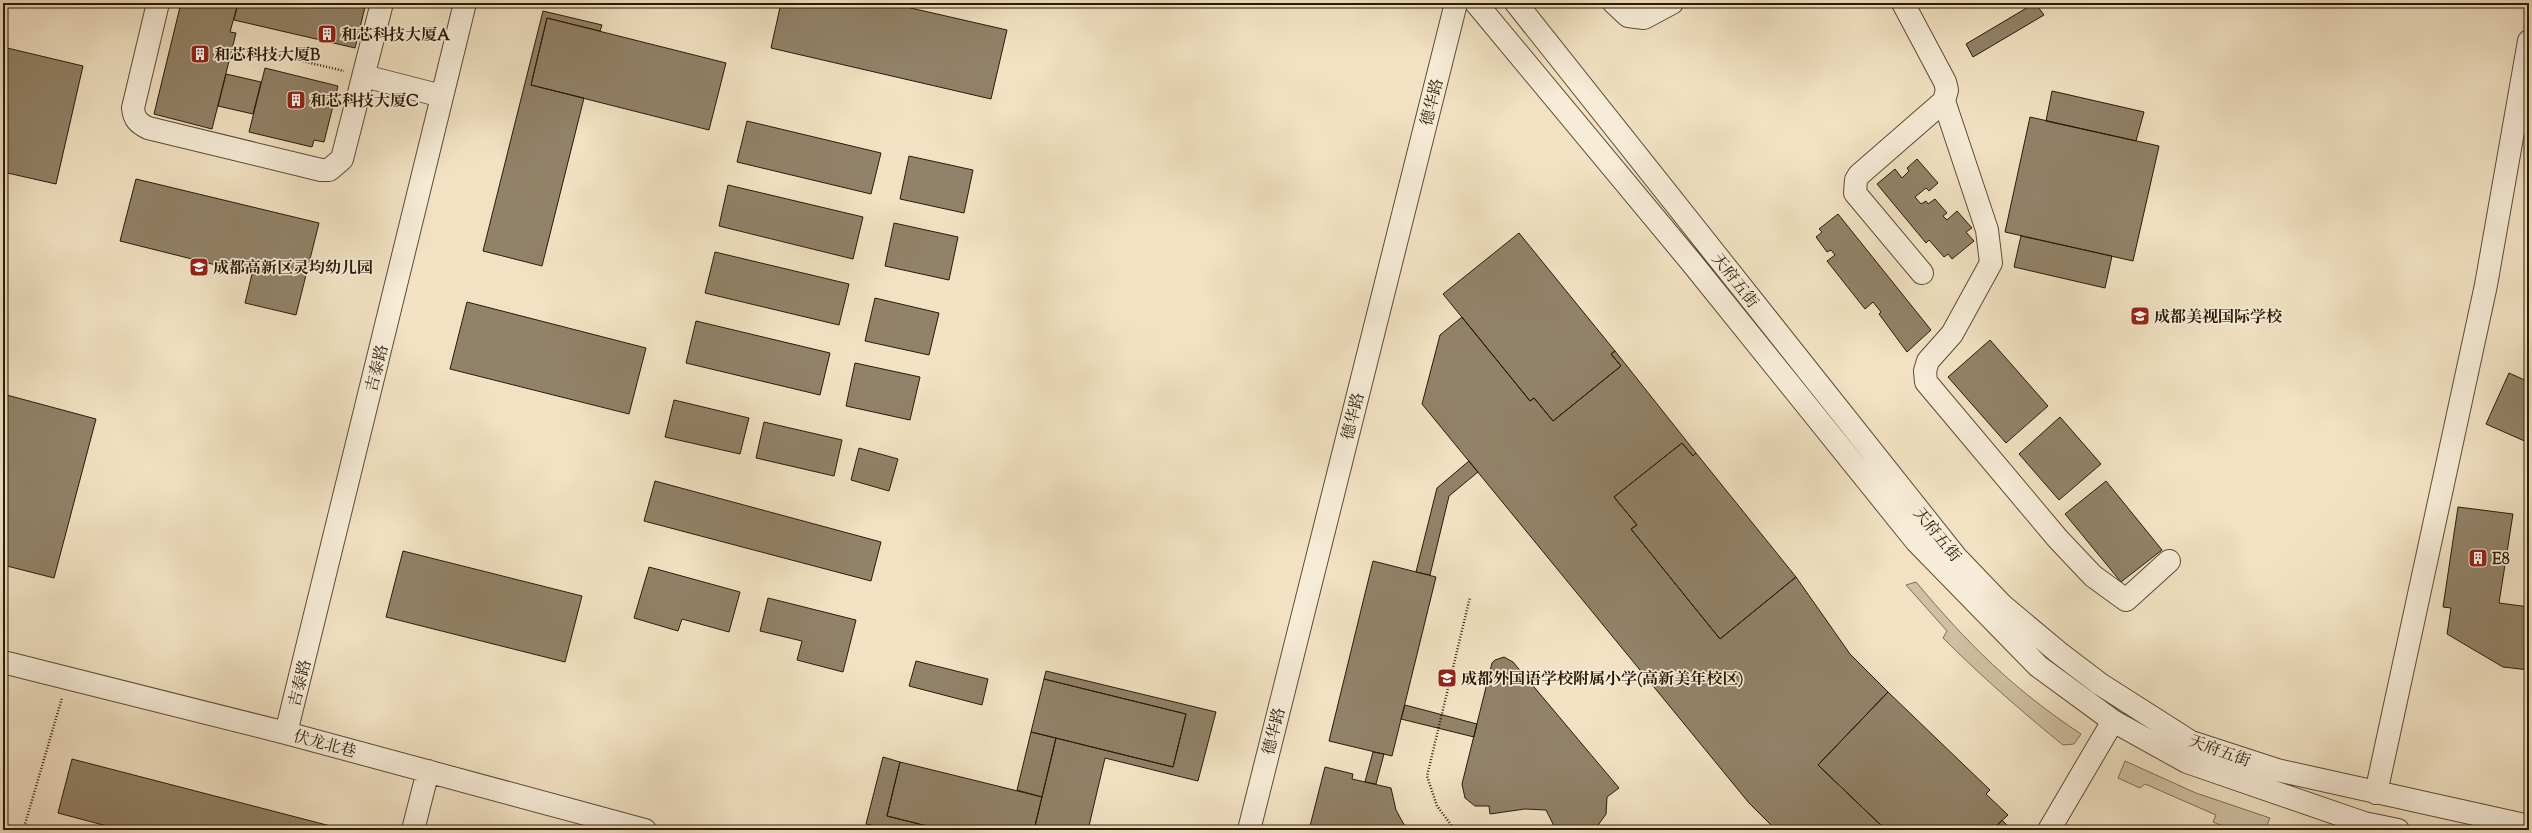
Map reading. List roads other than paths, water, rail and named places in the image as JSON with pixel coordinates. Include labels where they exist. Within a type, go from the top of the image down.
[{"type":"street","points":[[158,3],[133,108],[134,117],[138,123],[148,128],[321,170],[330,170],[342,159],[354,74],[382,3]]},
{"type":"street","name":"吉泰路","points":[[286,733],[465,3]]},
{"type":"street","name":"德华路","points":[[1249,830],[1456,3]]},
{"type":"street","name":"天府五街","points":[[1476,3],[1692,263],[1916,541],[2038,666],[2114,720],[2187,762],[2363,826],[2398,830]]},
{"type":"street","name":"天府五街","points":[[1516,3],[1956,557],[2003,606],[2100,684],[2191,742],[2277,770],[2529,826]]},
{"type":"street","points":[[1614,3],[1628,16],[1644,18],[1672,3]]},
{"type":"street","points":[[1903,3],[1946,82],[1947,90],[1944,101],[1987,230],[1991,263],[1952,334],[1928,361],[1924,371],[1926,382],[2058,539],[2093,576],[2126,600],[2169,560]]},
{"type":"street","points":[[2376,793],[2483,300],[2529,41]]},
{"type":"street","points":[[354,74],[442,96]]},
{"type":"street","points":[[1922,273],[1855,193],[1854,186],[1859,175],[1944,101]]},
{"type":"street","name":"伏龙北巷","points":[[5,668],[67,678],[286,733],[645,830]]},
{"type":"street","points":[[2049,830],[2114,720]]},
{"type":"street","points":[[413,830],[428,771]]},
{"type":"place","name":"和芯科技大厦A","points":[[327,34]]},
{"type":"place","name":"和芯科技大厦B","points":[[200,54]]},
{"type":"place","name":"和芯科技大厦C","points":[[296,100]]},
{"type":"place","name":"成都高新区灵均幼儿园","points":[[199,267]]},
{"type":"place","name":"成都美视国际学校","points":[[2140,316]]},
{"type":"place","name":"E8","points":[[2478,558]]},
{"type":"place","name":"成都外国语学校附属小学(高新美年校区)","points":[[1447,678]]}]
